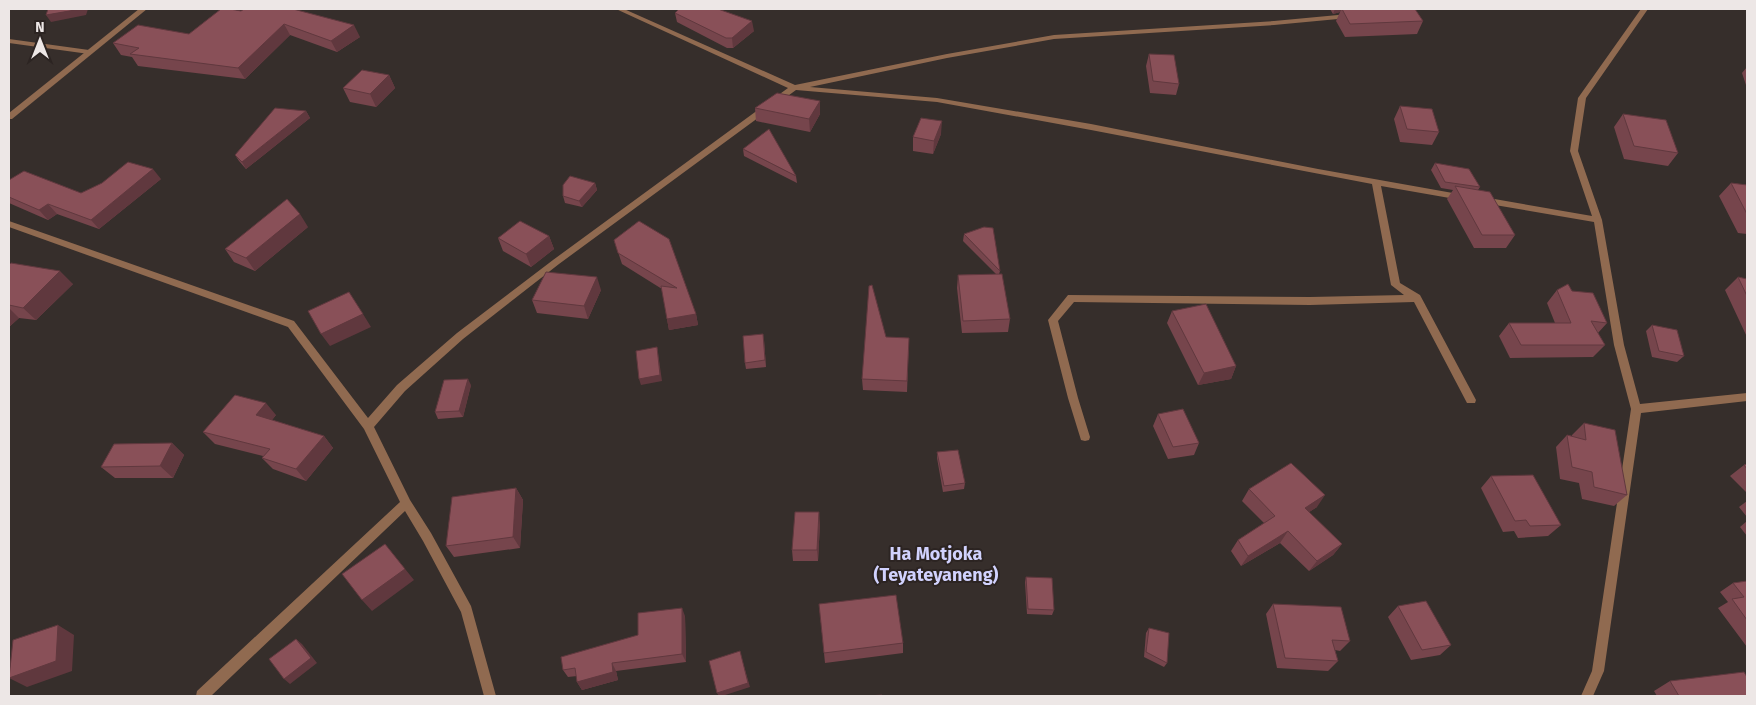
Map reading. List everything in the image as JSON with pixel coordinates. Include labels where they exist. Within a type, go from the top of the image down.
[{"type":"street","points":[[9,117],[143,9]]},
{"type":"street","points":[[618,9],[794,88],[937,100],[1091,127],[1376,182],[1598,220]]},
{"type":"street","points":[[368,426],[401,388],[460,336],[556,262],[794,88],[947,56],[1054,38],[1274,24],[1338,17],[1369,9]]},
{"type":"street","points":[[1587,696],[1598,671],[1636,409],[1619,345],[1598,220],[1574,151],[1582,98],[1644,9]]},
{"type":"street","points":[[9,41],[89,52]]},
{"type":"street","points":[[1376,182],[1396,285],[1416,298],[1471,400]]},
{"type":"street","points":[[9,224],[291,324],[368,426],[406,503],[467,610],[490,696]]},
{"type":"street","points":[[1085,437],[1053,320],[1071,298],[1310,301],[1416,298]]},
{"type":"street","points":[[1636,409],[1747,397]]},
{"type":"street","points":[[202,696],[406,503]]},
{"type":"building","points":[[48,9],[81,9],[46,15]]},
{"type":"building","points":[[221,9],[241,11],[244,9],[293,9],[354,25],[331,41],[284,24],[238,68],[130,54],[139,48],[113,43],[138,25],[189,34]]},
{"type":"building","points":[[679,9],[718,9],[752,21],[732,38],[726,38],[675,13]]},
{"type":"building","points":[[1342,9],[1415,9],[1423,21],[1350,24]]},
{"type":"building","points":[[1149,54],[1174,55],[1179,84],[1153,81]]},
{"type":"building","points":[[362,70],[389,75],[370,94],[343,88]]},
{"type":"building","points":[[777,93],[820,101],[809,119],[755,108]]},
{"type":"building","points":[[1400,106],[1432,109],[1439,132],[1407,129]]},
{"type":"building","points":[[275,108],[306,111],[242,162],[235,155]]},
{"type":"building","points":[[1623,114],[1666,120],[1678,153],[1634,146]]},
{"type":"building","points":[[921,118],[942,121],[934,141],[913,137]]},
{"type":"building","points":[[769,129],[796,176],[743,149]]},
{"type":"building","points":[[128,162],[153,169],[91,220],[48,204],[39,210],[9,197],[9,180],[24,171],[81,193],[102,183]]},
{"type":"building","points":[[1435,163],[1469,169],[1480,187],[1445,182]]},
{"type":"building","points":[[570,176],[595,183],[579,201],[563,196],[563,185]]},
{"type":"building","points":[[1731,183],[1747,185],[1747,214]]},
{"type":"building","points":[[1455,186],[1490,192],[1515,235],[1482,235]]},
{"type":"building","points":[[287,199],[300,214],[246,258],[225,249]]},
{"type":"building","points":[[520,221],[549,236],[526,254],[498,238]]},
{"type":"building","points":[[639,221],[669,239],[696,314],[667,319],[661,286],[677,288],[618,253],[614,240]]},
{"type":"building","points":[[984,227],[993,228],[1000,271],[964,234]]},
{"type":"building","points":[[11,263],[60,271],[23,308],[9,305],[9,265]]},
{"type":"building","points":[[546,272],[597,277],[584,306],[532,300]]},
{"type":"building","points":[[1002,274],[1010,319],[963,321],[958,275]]},
{"type":"building","points":[[1738,277],[1747,279],[1747,296]]},
{"type":"building","points":[[1568,284],[1572,291],[1593,293],[1607,323],[1591,321],[1605,345],[1521,345],[1509,323],[1571,323],[1557,290]]},
{"type":"building","points":[[872,285],[886,337],[909,338],[907,381],[862,379],[869,286]]},
{"type":"building","points":[[349,292],[363,314],[321,334],[308,311]]},
{"type":"building","points":[[1206,304],[1236,366],[1204,373],[1172,311]]},
{"type":"building","points":[[1652,325],[1677,330],[1684,356],[1659,351]]},
{"type":"building","points":[[763,334],[765,360],[745,363],[743,336]]},
{"type":"building","points":[[657,347],[660,375],[639,379],[636,351]]},
{"type":"building","points":[[468,379],[459,411],[435,412],[444,380]]},
{"type":"building","points":[[235,395],[266,403],[256,415],[324,436],[296,469],[262,458],[270,449],[203,432]]},
{"type":"building","points":[[1183,409],[1199,443],[1173,447],[1158,414]]},
{"type":"building","points":[[1584,423],[1615,430],[1627,495],[1594,487],[1592,472],[1572,467],[1567,435],[1586,440]]},
{"type":"building","points":[[172,443],[160,466],[101,467],[114,444]]},
{"type":"building","points":[[958,450],[965,483],[944,486],[937,452]]},
{"type":"building","points":[[1291,463],[1325,495],[1305,508],[1342,544],[1317,561],[1288,531],[1248,556],[1238,540],[1275,516],[1249,489]]},
{"type":"building","points":[[1533,475],[1561,525],[1530,526],[1526,520],[1515,521],[1491,476]]},
{"type":"building","points":[[516,488],[513,537],[446,546],[452,497]]},
{"type":"building","points":[[795,512],[819,512],[817,550],[792,550]]},
{"type":"building","points":[[385,544],[405,569],[362,600],[342,574]]},
{"type":"building","points":[[1026,577],[1052,578],[1054,610],[1028,609]]},
{"type":"building","points":[[1747,581],[1747,620],[1732,599],[1744,597],[1733,583]]},
{"type":"building","points":[[896,595],[903,643],[824,653],[819,604]]},
{"type":"building","points":[[1426,601],[1451,645],[1422,650],[1398,606]]},
{"type":"building","points":[[1273,604],[1341,607],[1350,641],[1332,640],[1338,661],[1285,658]]},
{"type":"building","points":[[682,608],[682,654],[612,663],[613,672],[577,682],[575,668],[563,670],[561,657],[638,635],[638,613]]},
{"type":"building","points":[[58,625],[56,661],[9,678],[13,640]]},
{"type":"building","points":[[1149,628],[1169,633],[1167,663],[1146,652]]},
{"type":"building","points":[[296,639],[311,658],[284,679],[269,659]]},
{"type":"building","points":[[740,651],[748,683],[717,693],[709,661]]},
{"type":"building","points":[[1744,672],[1747,677],[1747,696],[1679,696],[1670,681]]},
{"type":"district","name":"Ha Motjoka (Teyateyaneng)","points":[[936,564]]}]
